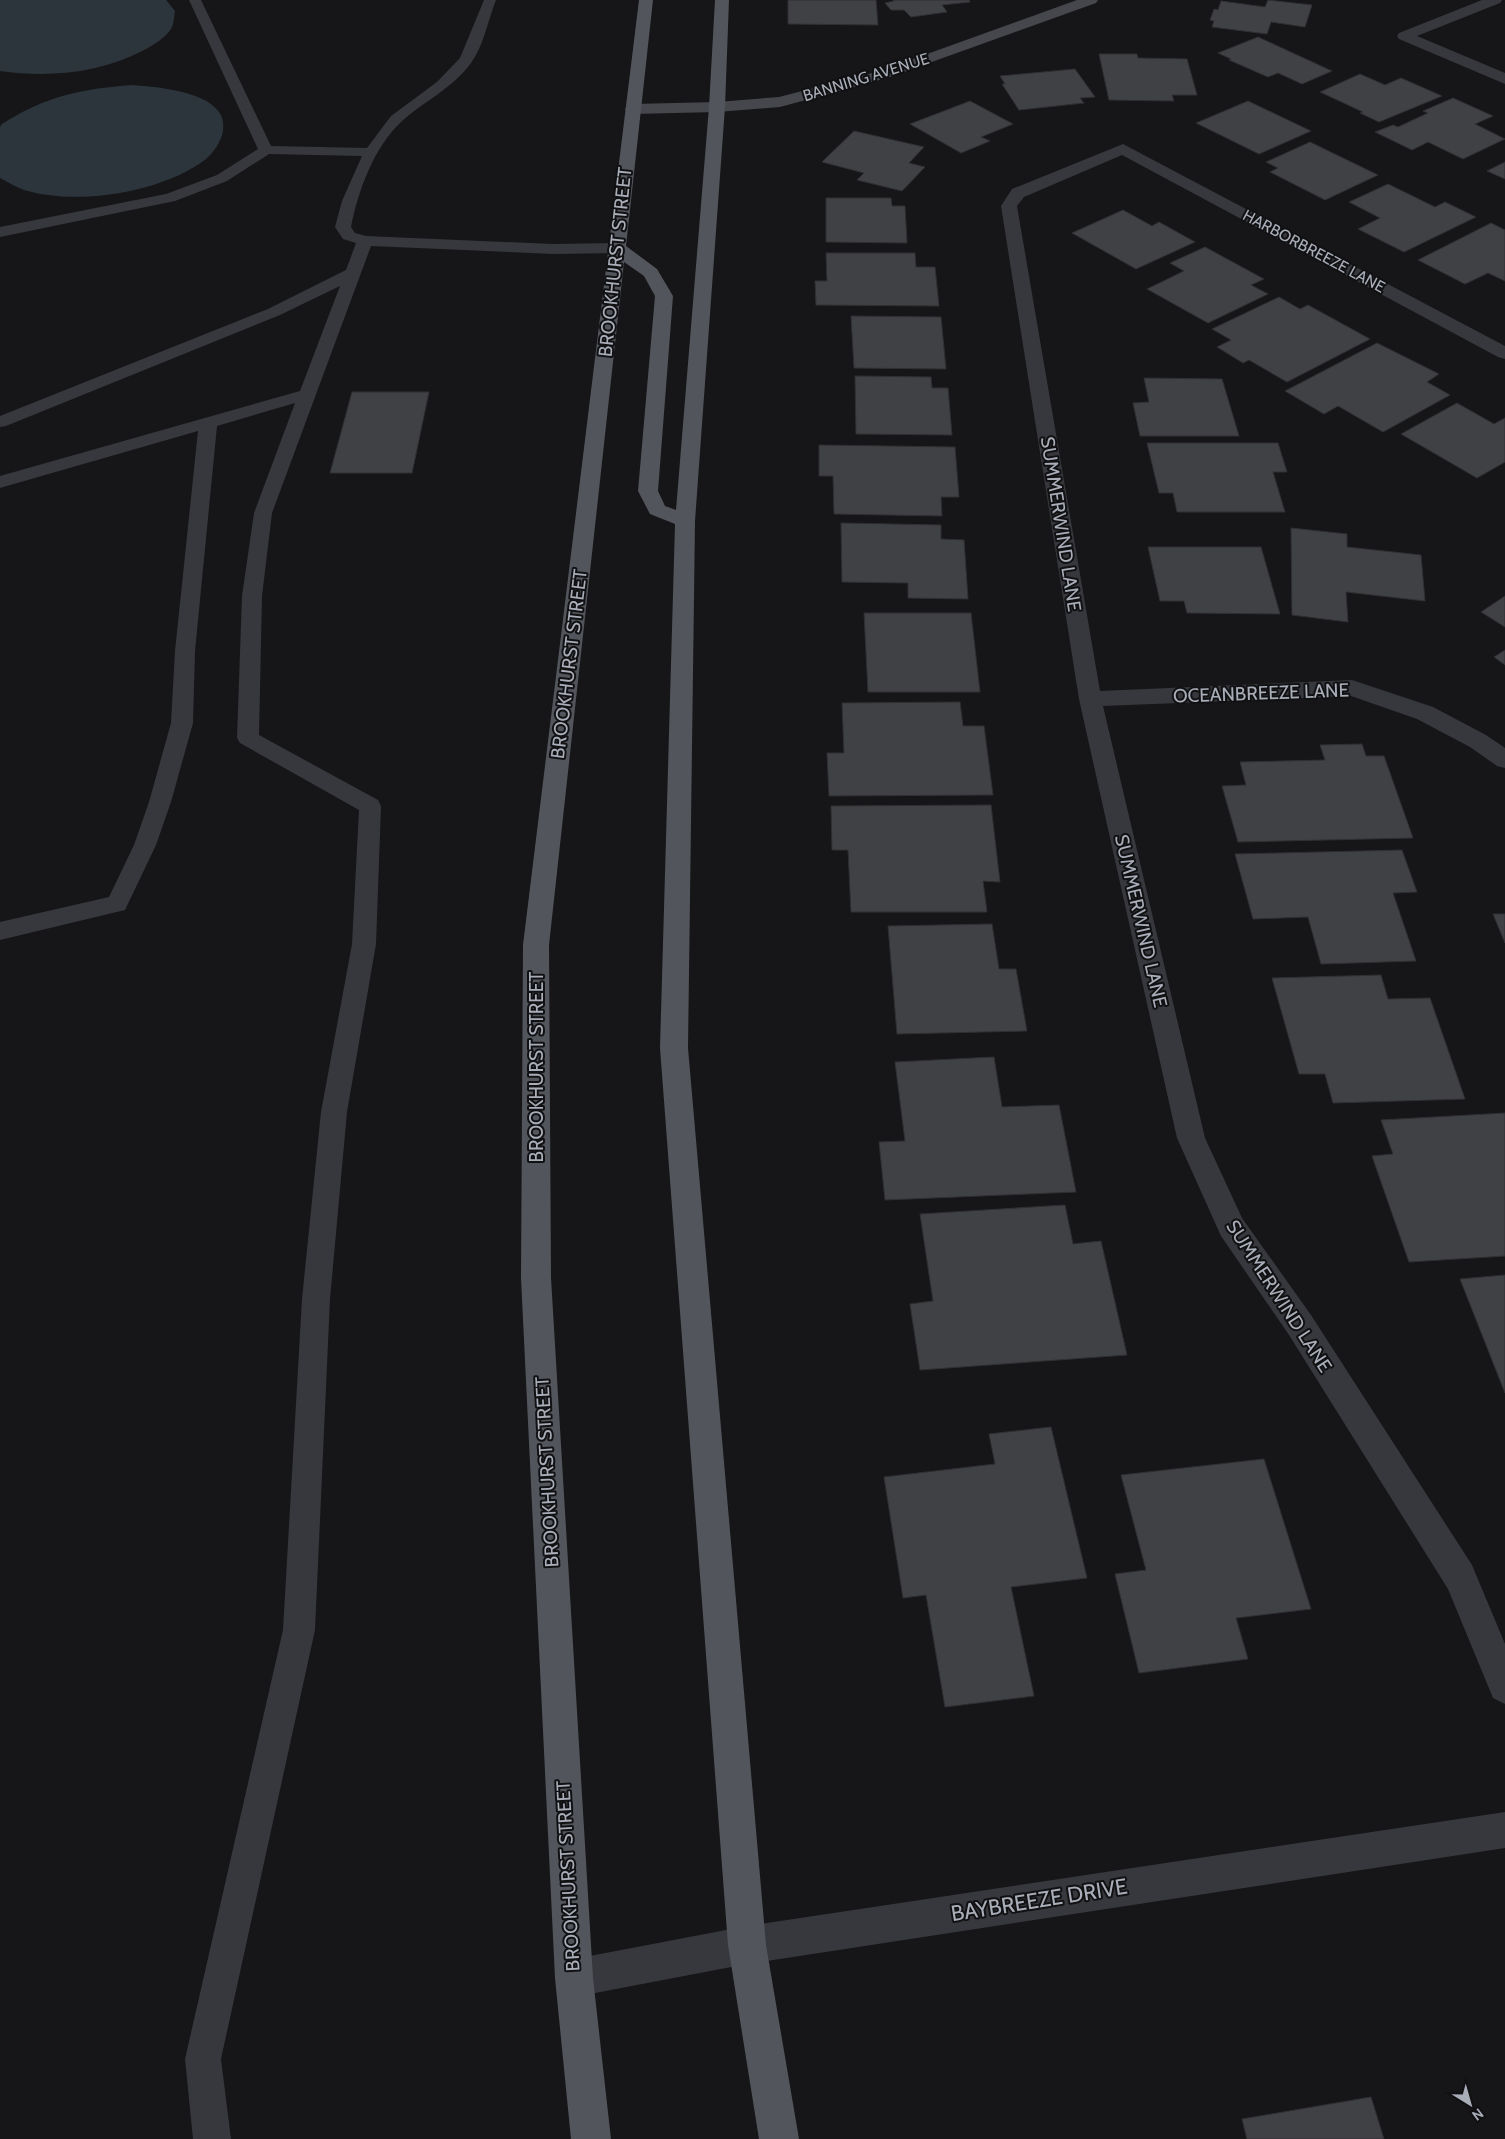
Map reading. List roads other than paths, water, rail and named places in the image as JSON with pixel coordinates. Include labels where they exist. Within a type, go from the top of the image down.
[{"type":"main road","name":"BROOKHURST STREET","points":[[591,2139],[574,1978],[536,1278],[536,945],[646,0]]},
{"type":"main road","points":[[722,0],[717,107],[685,521],[674,1048],[747,1945],[779,2139]]},
{"type":"main road","points":[[617,248],[650,273],[664,296],[648,491],[657,510],[685,521]]},
{"type":"street","name":"BANNING AVENUE","points":[[632,109],[717,107],[780,102],[885,74],[1091,0]]},
{"type":"street","points":[[1495,0],[1404,36],[1505,80]]},
{"type":"street","name":"HARBORBREEZE LANE","points":[[1122,149],[1505,353]]},
{"type":"street","name":"SUMMERWIND LANE","points":[[1122,149],[1018,193],[1008,206],[1090,698],[1191,1138],[1231,1227],[1300,1325],[1460,1577],[1505,1686]]},
{"type":"street","name":"OCEANBREEZE LANE","points":[[1090,698],[1352,688],[1425,712],[1478,741],[1505,760]]},
{"type":"street","name":"BAYBREEZE DRIVE","points":[[574,1978],[747,1945],[1505,1830]]},
{"type":"lane","points":[[195,0],[266,150]]},
{"type":"lane","points":[[490,0],[482,15],[467,59],[444,85],[397,119],[382,133],[371,152],[345,214],[343,227],[349,236],[365,241],[552,249],[617,248]]},
{"type":"lane","points":[[0,232],[170,198],[222,178],[266,150],[371,152]]},
{"type":"lane","points":[[212,2139],[203,2059],[299,1630],[316,1299],[334,1112],[364,944],[370,806],[248,738],[252,596],[263,513],[365,241]]},
{"type":"lane","points":[[0,422],[274,312],[353,273]]},
{"type":"lane","points":[[0,482],[308,394]]},
{"type":"lane","points":[[0,931],[117,904],[145,845],[166,784],[182,723],[185,651],[208,423]]}]
